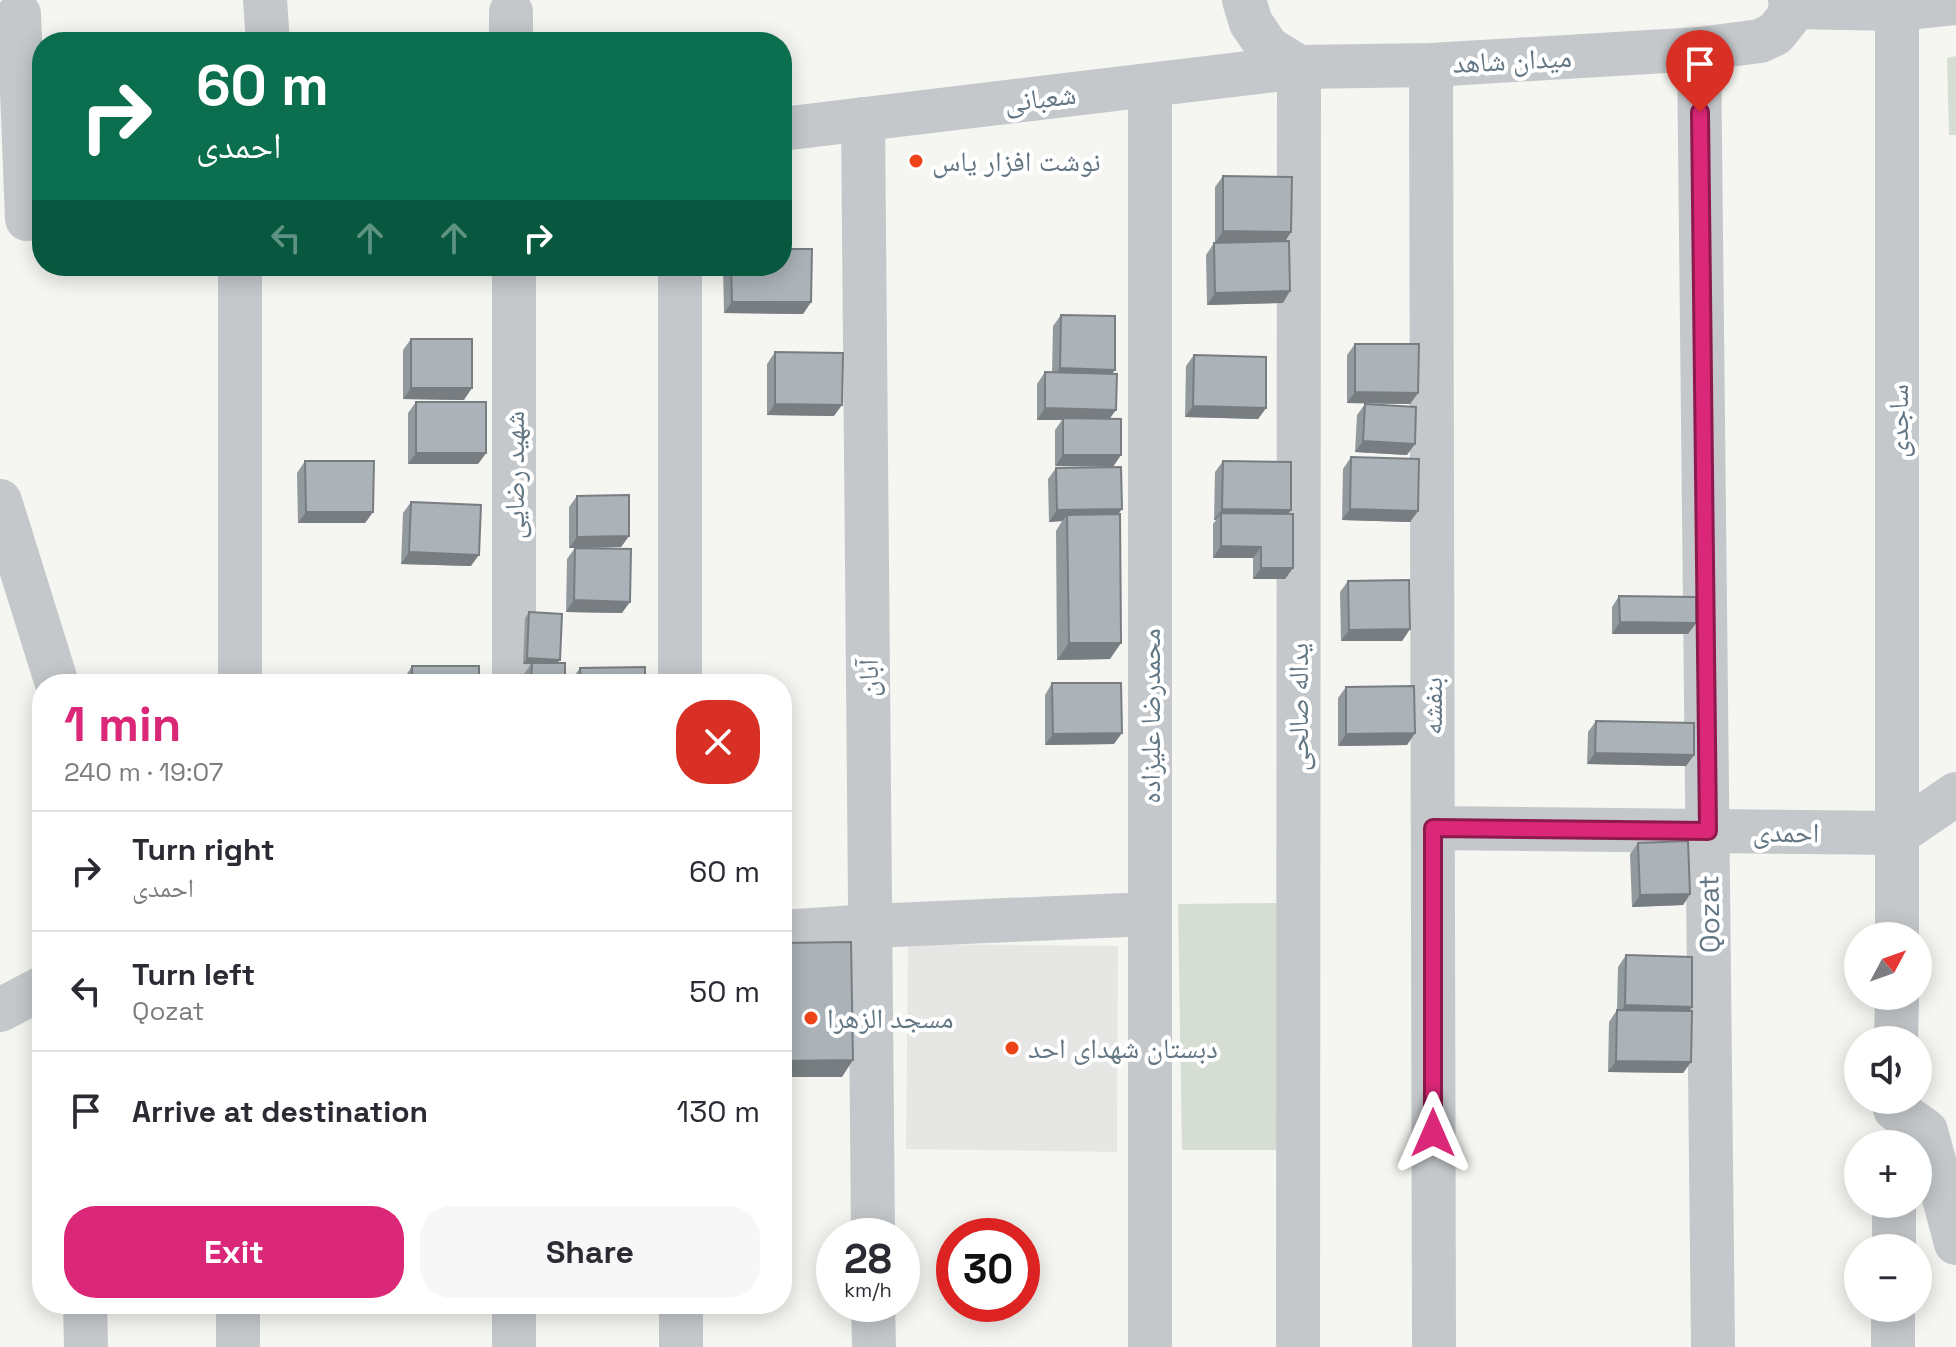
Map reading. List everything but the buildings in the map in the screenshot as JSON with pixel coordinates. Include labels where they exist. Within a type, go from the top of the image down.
[{"type":"street","points":[[265,0],[267,32]]},
{"type":"street","points":[[1244,0],[1251,23],[1268,48],[1299,67]]},
{"type":"street","points":[[1791,3],[1897,9],[1956,3]]},
{"type":"street","name":"میدان شاهد","points":[[1299,67],[1431,65],[1699,49],[1760,41],[1775,34],[1787,19],[1791,3]]},
{"type":"street","name":"ساجدی","points":[[1897,9],[1897,922]]},
{"type":"street","points":[[19,14],[23,220]]},
{"type":"street","name":"Qozat","points":[[1699,49],[1713,1347]]},
{"type":"street","name":"بنفشه","points":[[1431,65],[1434,1347]]},
{"type":"street","name":"شعبانی","points":[[792,128],[1299,67]]},
{"type":"street","name":"یداله صالحی","points":[[1298,1347],[1299,67]]},
{"type":"street","name":"محمدرضا علیزاده","points":[[1150,85],[1150,1347]]},
{"type":"street","name":"آبان","points":[[863,119],[873,1218]]},
{"type":"street","points":[[240,276],[240,674]]},
{"type":"street","name":"شهید رضایی","points":[[514,276],[514,674]]},
{"type":"street","points":[[680,276],[680,674]]},
{"type":"street","points":[[0,501],[54,674]]},
{"type":"street","points":[[1899,833],[1956,794]]},
{"type":"street","name":"احمدی","points":[[1433,828],[1899,833]]},
{"type":"street","points":[[792,931],[1149,914]]},
{"type":"street","points":[[0,1010],[32,993]]},
{"type":"street","points":[[1895,1118],[1926,1131],[1956,1243]]},
{"type":"street","points":[[85,1314],[86,1347]]},
{"type":"street","points":[[238,1314],[238,1347]]},
{"type":"street","points":[[514,1314],[514,1347]]},
{"type":"street","points":[[681,1314],[681,1347]]},
{"type":"street","points":[[873,1322],[874,1347]]},
{"type":"street","points":[[1893,1322],[1893,1347]]},
{"type":"shaded area","points":[[1956,56],[1956,135],[1949,135],[1947,58]]},
{"type":"shaded area","points":[[1282,903],[1285,1150],[1182,1150],[1178,904]]},
{"type":"shaded area","name":"دبستان شهدای احد","points":[[908,944],[1118,946],[1117,1152],[906,1149]]},
{"type":"place","name":"نوشت افزار یاس","points":[[916,161]]},
{"type":"place","name":"مسجد الزهرا","points":[[811,1018]]},
{"type":"place","name":"دبستان شهدای احد","points":[[1012,1048]]},
{"type":"route","points":[[1433,1133],[1433,828],[1708,831],[1700,112]]}]
